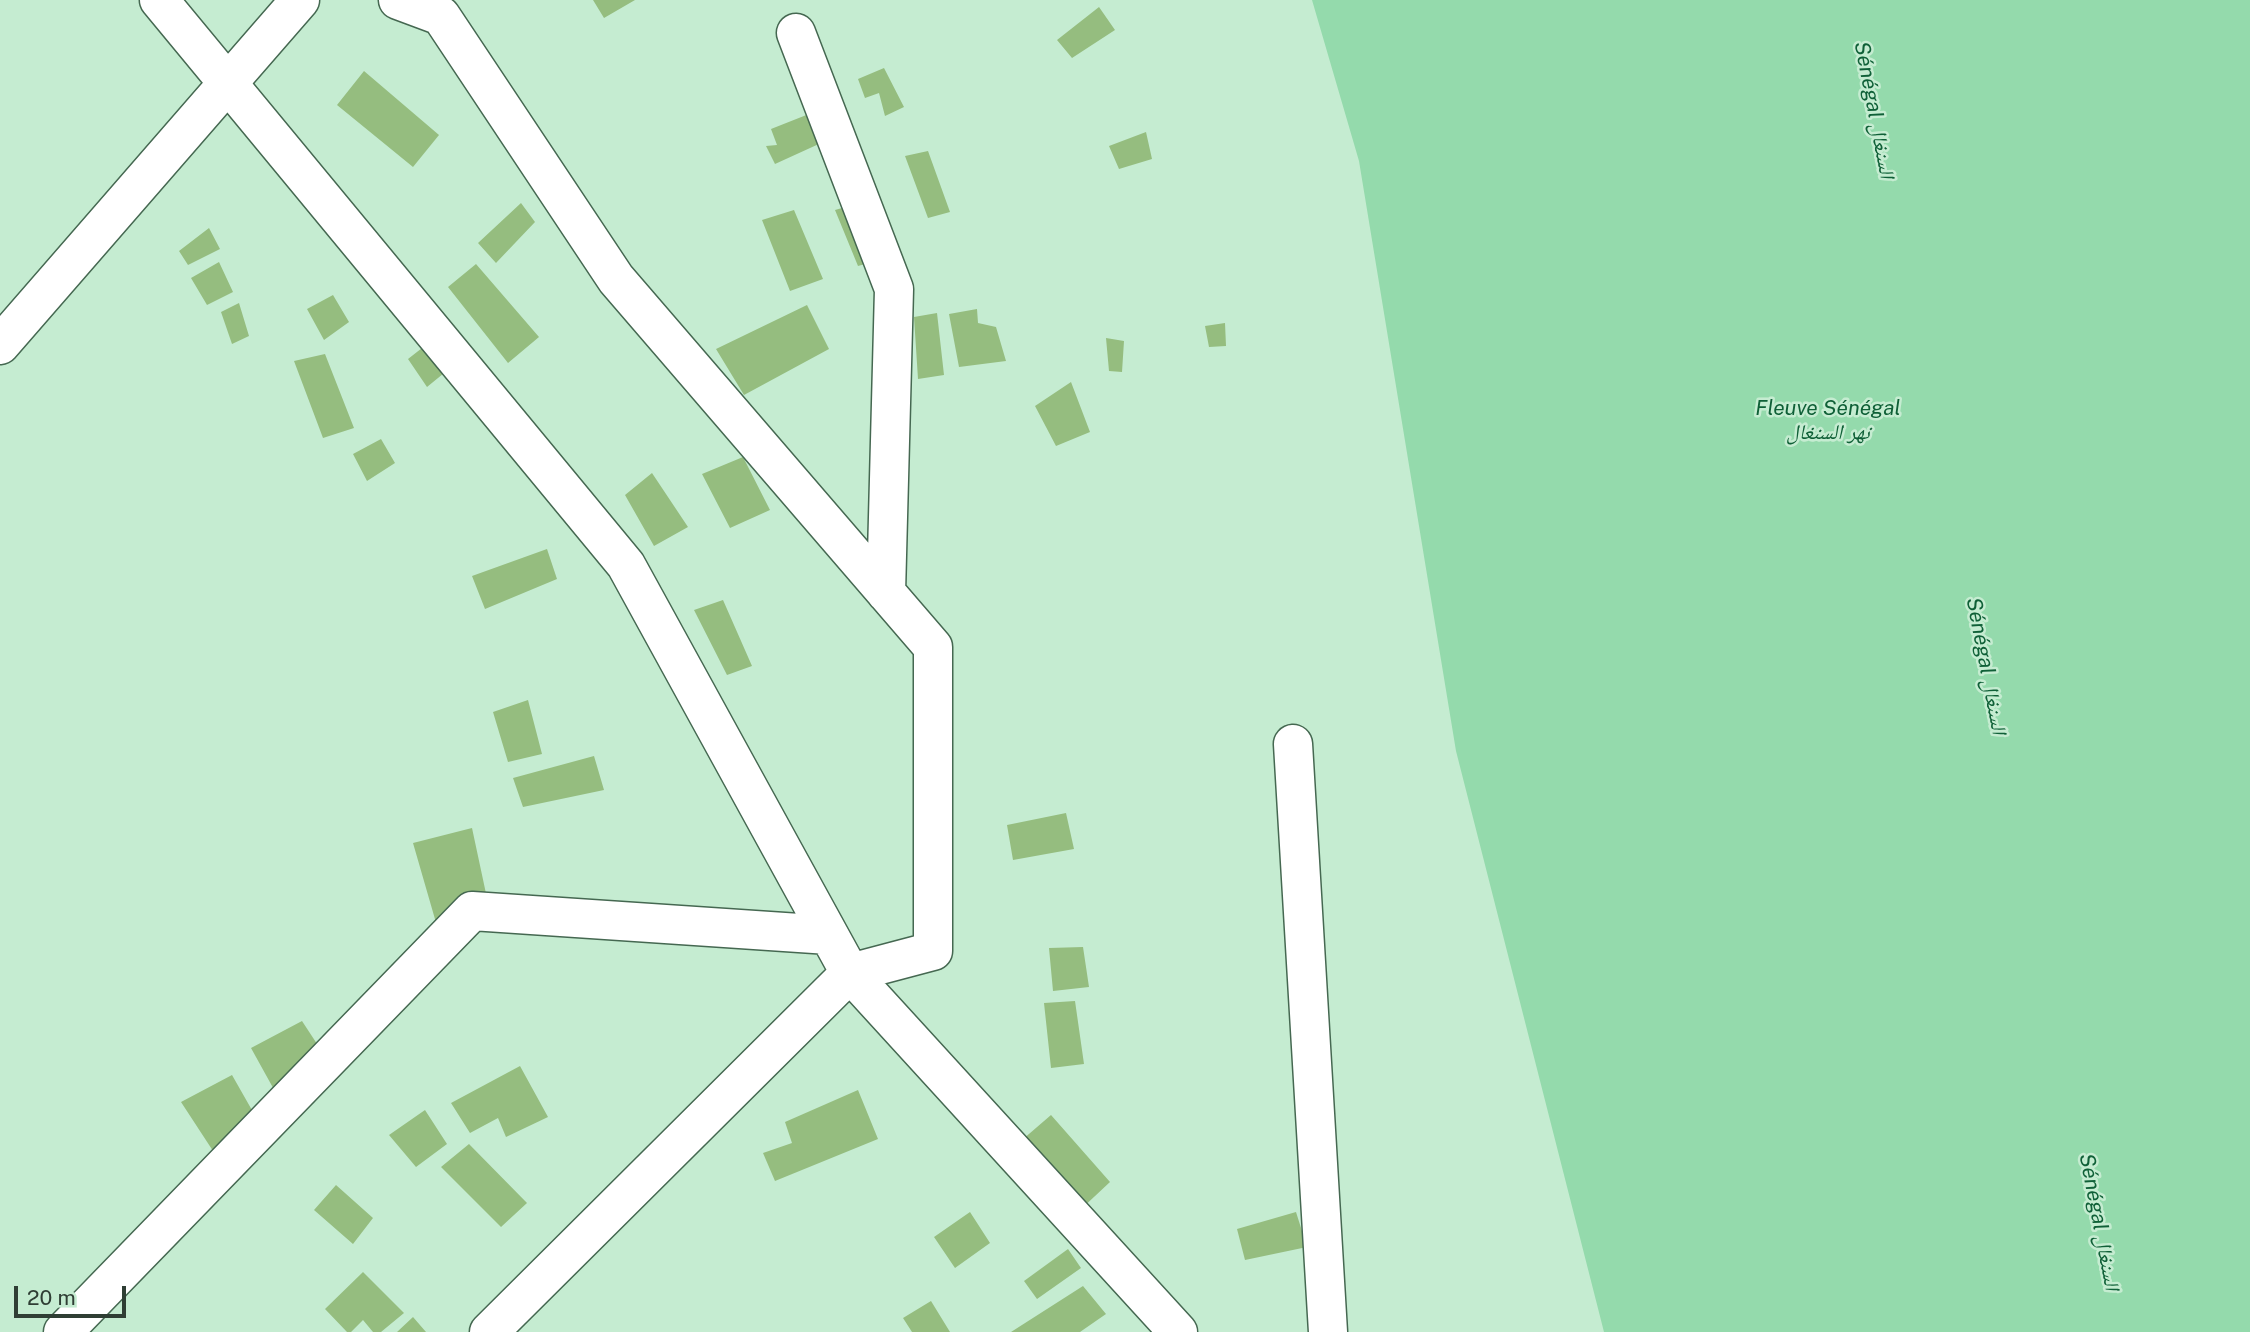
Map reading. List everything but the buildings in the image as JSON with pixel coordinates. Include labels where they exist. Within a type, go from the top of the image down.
[{"type":"street","points":[[159,0],[626,565],[850,973],[1178,1332]]},
{"type":"street","points":[[0,345],[300,0]]},
{"type":"street","points":[[397,0],[441,16],[616,278],[933,647],[933,951],[850,973],[489,1332]]},
{"type":"street","points":[[796,33],[894,289],[886,593]]},
{"type":"street","points":[[1293,744],[1328,1332]]},
{"type":"street","points":[[63,1332],[472,911],[829,934]]},
{"type":"water","name":"Fleuve Sénégal نهر السنغال","points":[[1312,0],[2250,0],[2250,1332],[1604,1332],[1456,751],[1359,161]]},
{"type":"water label","name":"Sénégal السنغال","points":[[1874,110]]},
{"type":"water label","name":"Sénégal السنغال","points":[[1986,666]]},
{"type":"water label","name":"Sénégal السنغال","points":[[2099,1222]]}]
